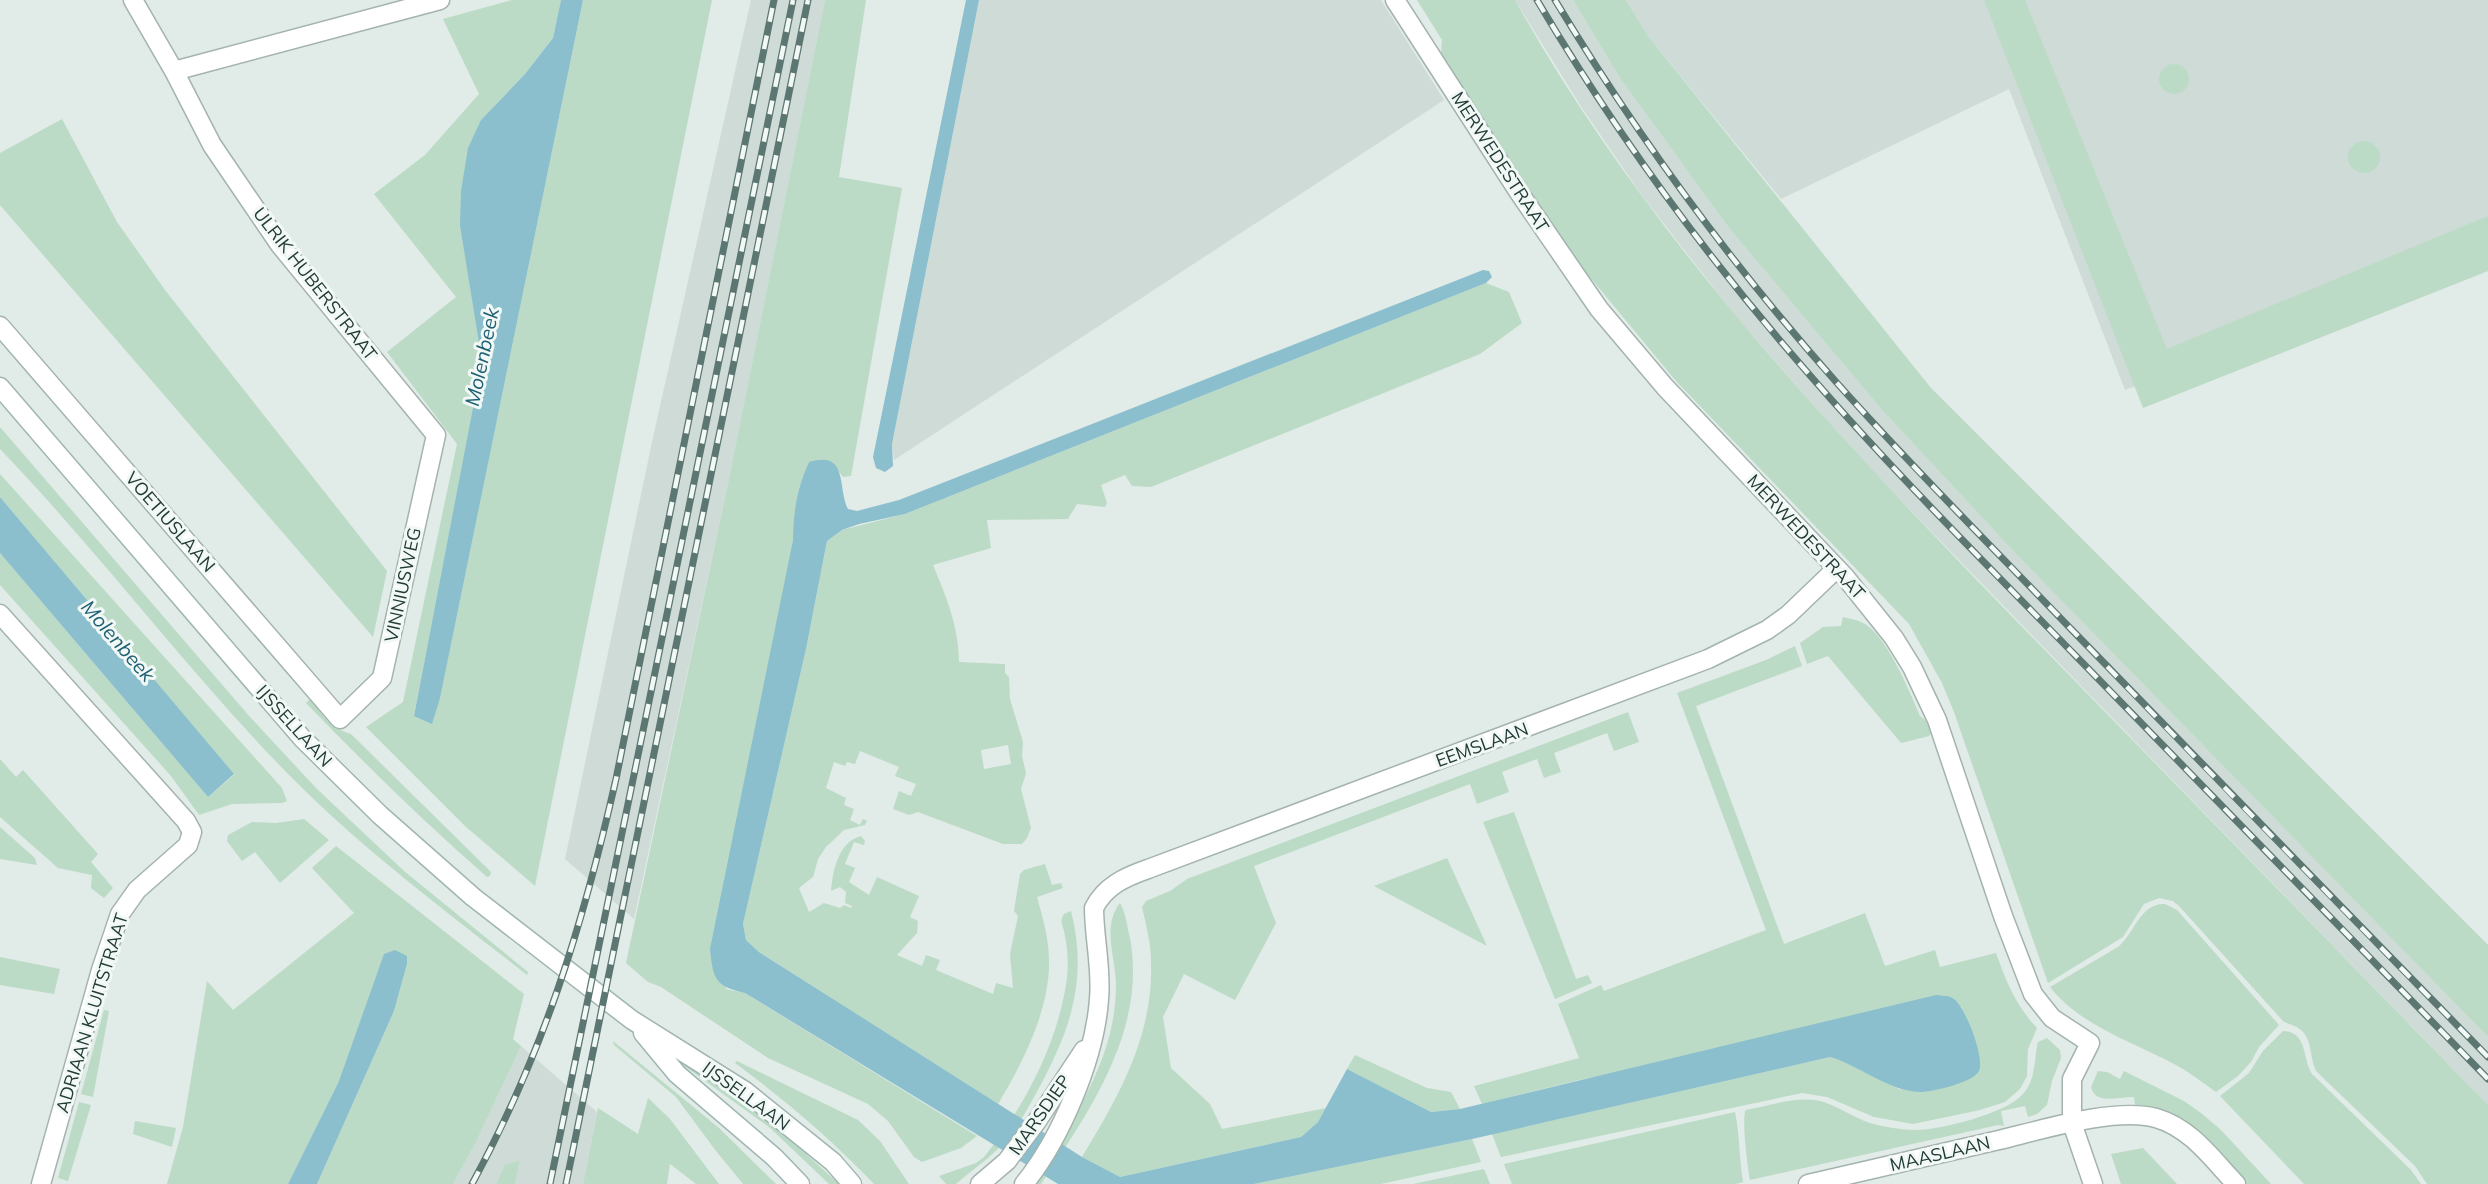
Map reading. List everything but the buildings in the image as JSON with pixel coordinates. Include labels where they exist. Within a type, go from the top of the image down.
[{"type":"street","name":"ULRIK HUBERSTRAAT","points":[[133,0],[174,70],[212,145],[280,245],[436,435]]},
{"type":"street","points":[[174,70],[440,0]]},
{"type":"street","name":"MERWEDESTRAAT","points":[[1395,0],[1518,191],[1599,309],[1665,387],[1836,569],[1894,638],[1912,667],[1937,720],[2003,916],[2033,994],[2052,1018],[2090,1042],[2072,1079],[2072,1123]]},
{"type":"street","name":"VOETIUSLAAN","points":[[0,326],[340,719]]},
{"type":"street","name":"IJSSELLAAN","points":[[0,387],[302,738],[372,808],[473,897],[632,1020],[745,1091],[833,1162],[852,1184]]},
{"type":"street","name":"VINNIUSWEG","points":[[340,719],[382,678],[436,435]]},
{"type":"street","name":"EEMSLAAN","points":[[1109,887],[1148,869],[1708,659],[1767,630],[1788,615],[1836,569]]},
{"type":"street","name":"ADRIAAN KLUITSTRAAT","points":[[1,616],[186,821],[192,832],[188,845],[137,890],[120,914],[101,970],[41,1184]]},
{"type":"street","name":"MARSDIEP","points":[[1027,1180],[1056,1132],[1082,1080],[1100,1000],[1094,908],[1099,897],[1109,887]]},
{"type":"street","name":"IJSSELLAAN","points":[[632,1020],[677,1074],[774,1157],[800,1184]]},
{"type":"street","name":"MARSDIEP","points":[[980,1184],[1007,1161],[1037,1121],[1092,1038]]},
{"type":"street","name":"MAASLAAN","points":[[1808,1184],[2072,1123],[2125,1115],[2154,1118],[2175,1125],[2195,1141],[2236,1184]]},
{"type":"street","points":[[2072,1123],[2093,1184]]},
{"type":"shaded area","points":[[751,0],[825,0],[727,488],[634,919],[565,859],[652,442]]},
{"type":"shaded area","points":[[979,0],[1381,0],[1444,100],[894,460],[892,444]]},
{"type":"shaded area","points":[[1515,0],[1573,0],[1620,78],[1729,228],[1883,411],[2018,556],[2488,1037],[2488,1105],[1856,454],[1735,315],[1643,197],[1582,108]]},
{"type":"shaded area","points":[[1626,0],[2488,0],[2488,254],[2125,390],[2009,89],[1781,199],[1648,36]]},
{"type":"shaded area","points":[[521,1046],[597,1112],[583,1184],[515,1184],[520,1160],[505,1165],[496,1184],[453,1184],[476,1142]]},
{"type":"green space","points":[[512,0],[561,0],[553,38],[525,74],[481,120],[460,226],[483,361],[414,715],[440,697],[583,0],[712,0],[535,886],[465,826],[366,727],[403,702],[457,444],[387,352],[456,297],[374,194],[425,155],[479,94],[443,19]]},
{"type":"green space","points":[[825,0],[866,0],[839,177],[902,188],[851,476],[843,477],[832,462],[809,462],[796,500],[793,540],[726,989],[745,993],[977,1136],[961,1148],[922,1162],[914,1157],[888,1121],[868,1104],[768,1058],[661,987],[648,982],[626,963],[727,488]]},
{"type":"green space","points":[[1417,0],[1515,0],[1568,89],[1626,175],[1689,258],[1824,417],[1966,569],[2488,1105],[2488,1184],[2427,1184],[2415,1166],[2317,1072],[2305,1034],[2297,1027],[2283,1021],[2173,901],[2159,898],[2144,904],[2123,937],[2048,983],[1954,712],[1942,683],[1909,624],[1676,381],[1575,259],[1441,55],[1442,40]]},
{"type":"green space","points":[[1573,0],[1626,0],[1648,36],[1931,388],[2488,945],[2488,1037],[2018,556],[1883,411],[1729,228],[1620,78]]},
{"type":"green space","points":[[1984,0],[2025,0],[2167,349],[2488,216],[2488,271],[2143,408]]},
{"type":"green space","points":[[2174,64],[2185,68],[2189,79],[2185,90],[2174,94],[2163,90],[2159,79],[2163,68]]},
{"type":"green space","points":[[62,119],[117,222],[165,290],[387,571],[373,637],[0,205],[0,153]]},
{"type":"green space","points":[[2364,141],[2375,146],[2380,157],[2375,168],[2364,173],[2353,168],[2348,157],[2353,146]]},
{"type":"green space","points":[[1486,283],[1509,292],[1522,323],[1480,354],[1151,487],[1132,486],[1125,475],[1101,485],[1107,503],[1105,507],[1077,504],[1068,519],[987,520],[991,548],[933,565],[954,624],[959,662],[1005,664],[1005,673],[1009,677],[1010,699],[1023,742],[1022,756],[1026,773],[1021,789],[1031,828],[1027,838],[1022,844],[1003,844],[918,812],[909,815],[893,809],[899,791],[911,796],[916,784],[895,776],[899,767],[860,751],[855,764],[847,762],[845,766],[834,762],[826,788],[846,798],[844,805],[854,809],[850,820],[860,825],[863,819],[867,821],[865,825],[844,830],[826,847],[818,859],[813,877],[799,888],[809,912],[824,903],[840,908],[844,905],[851,908],[852,906],[845,903],[846,892],[840,887],[831,891],[832,883],[835,866],[842,851],[853,839],[861,836],[865,841],[864,845],[854,842],[845,864],[855,868],[849,882],[869,895],[877,877],[919,896],[910,917],[918,921],[917,933],[897,955],[922,966],[926,955],[940,960],[936,970],[993,994],[996,983],[1013,988],[1010,954],[1018,916],[1014,911],[1020,874],[1024,870],[1045,864],[1052,885],[1061,883],[1063,888],[1037,897],[1049,953],[1045,998],[1033,1036],[998,1104],[759,952],[746,940],[743,924],[806,649],[827,541],[842,530],[905,514]],"holes":[[[1008,745],[1011,764],[984,769],[981,750]]]},
{"type":"green space","points":[[0,427],[250,717],[316,788],[404,871],[528,972],[527,975],[375,854],[290,776],[216,696],[74,530],[0,449]]},
{"type":"green space","points":[[0,474],[282,788],[287,801],[232,804],[199,815],[171,776],[0,585],[0,553],[208,797],[234,775],[0,497]]},
{"type":"green space","points":[[1843,617],[1865,624],[1881,640],[1897,666],[1920,716],[1926,721],[1931,733],[1929,736],[1901,743],[1828,656],[1807,664],[1800,643],[1823,627],[1841,626]]},
{"type":"green space","points":[[1795,646],[1802,666],[1696,706],[1784,944],[1865,913],[1885,966],[1935,950],[1940,967],[1996,953],[2012,993],[2037,1028],[2028,1049],[2027,1076],[2020,1089],[2005,1102],[1980,1110],[1913,1124],[1874,1117],[1827,1097],[1802,1093],[1501,1157],[1492,1134],[1830,1057],[1849,1063],[1899,1089],[1922,1092],[1962,1007],[1579,1080],[1482,1104],[1474,1086],[1579,1058],[1558,1004],[1601,985],[1604,991],[1766,930],[1677,693],[1766,660]]},
{"type":"green space","points":[[311,698],[328,720],[351,734],[491,872],[490,876],[487,877],[372,770],[306,703]]},
{"type":"green space","points":[[1628,712],[1639,742],[1614,751],[1607,733],[1554,753],[1561,772],[1544,778],[1537,759],[1502,772],[1509,792],[1477,804],[1470,784],[1254,866],[1276,923],[1235,1000],[1184,974],[1163,1017],[1171,1068],[1210,1104],[1222,1129],[1326,1108],[1318,1122],[1301,1137],[1120,1177],[1082,1157],[1109,1111],[1132,1064],[1147,1014],[1151,961],[1142,907],[1146,901],[1170,891],[1187,879]]},
{"type":"green space","points":[[0,759],[16,777],[23,770],[98,854],[91,862],[113,888],[104,898],[91,888],[92,875],[58,868],[0,817]]},
{"type":"green space","points":[[1514,812],[1576,979],[1588,975],[1592,983],[1555,999],[1483,822]]},
{"type":"green space","points":[[304,819],[329,840],[280,883],[255,852],[242,861],[227,841],[228,835],[252,822],[276,823]]},
{"type":"green space","points":[[0,827],[35,858],[37,865],[0,859]]},
{"type":"green space","points":[[336,846],[524,994],[513,1039],[521,1046],[476,1142],[453,1184],[317,1184],[394,1011],[407,964],[339,1081],[288,1184],[167,1184],[183,1127],[207,981],[233,1010],[354,913],[312,868]]},
{"type":"green space","points":[[1447,858],[1487,946],[1374,886]]},
{"type":"green space","points":[[1120,903],[1130,938],[1133,972],[1130,1005],[1122,1037],[1110,1068],[1078,1128],[1041,1184],[1034,1184],[1080,1107],[1107,1045],[1116,993],[1111,931],[1112,921]]},
{"type":"green space","points":[[2165,904],[2177,910],[2279,1025],[2259,1047],[2251,1062],[2238,1076],[2216,1092],[2180,1067],[2107,1032],[2062,1001],[2050,987],[2118,947],[2144,913],[2156,905]]},
{"type":"green space","points":[[1071,911],[1076,935],[1077,981],[1068,1024],[1060,1045],[1039,1088],[1005,1142],[956,1184],[946,1184],[939,1176],[976,1163],[984,1157],[1012,1119],[1036,1076],[1054,1031],[1066,985],[1068,965],[1062,920],[1064,914]]},
{"type":"green space","points":[[0,957],[60,969],[54,994],[0,985]]},
{"type":"green space","points":[[104,1010],[109,1011],[93,1097],[81,1094]]},
{"type":"green space","points":[[2283,1031],[2291,1032],[2301,1041],[2312,1074],[2411,1170],[2421,1184],[2304,1184],[2220,1096],[2249,1073],[2263,1051]]},
{"type":"green space","points":[[2047,1038],[2060,1050],[2061,1058],[2052,1081],[2047,1105],[2037,1114],[2028,1117],[2025,1106],[2001,1111],[2004,1126],[1998,1125],[1750,1180],[1745,1132],[1746,1110],[1807,1099],[1836,1107],[1870,1123],[1893,1128],[1916,1130],[1957,1124],[2003,1108],[2023,1094],[2032,1076],[2038,1042]]},
{"type":"green space","points":[[613,1041],[719,1128],[776,1184],[743,1184],[676,1097],[614,1045]]},
{"type":"green space","points":[[1355,1055],[1427,1088],[1451,1092],[1460,1109],[1431,1112],[1347,1069]]},
{"type":"green space","points":[[686,1059],[785,1135],[839,1184],[829,1184],[769,1127],[683,1065]]},
{"type":"green space","points":[[737,1061],[858,1120],[880,1141],[909,1184],[874,1184],[807,1121],[735,1063]]},
{"type":"green space","points":[[2098,1071],[2107,1072],[2120,1079],[2124,1071],[2184,1101],[2221,1130],[2271,1184],[2247,1184],[2198,1133],[2170,1115],[2135,1105],[2134,1097],[2109,1099],[2098,1096],[2091,1087]]},
{"type":"green space","points":[[648,1098],[670,1119],[719,1184],[696,1184],[670,1164],[667,1184],[583,1184],[598,1108],[638,1134]]},
{"type":"green space","points":[[79,1102],[91,1105],[68,1181],[58,1178]]},
{"type":"green space","points":[[1735,1112],[1743,1182],[1735,1184],[1512,1184],[1504,1164]]},
{"type":"green space","points":[[135,1121],[176,1128],[172,1147],[133,1134]]},
{"type":"green space","points":[[1472,1139],[1481,1162],[1381,1184],[1254,1184]]},
{"type":"green space","points":[[2143,1148],[2177,1184],[2121,1184],[2111,1154]]},
{"type":"green space","points":[[520,1160],[515,1184],[496,1184],[505,1165]]},
{"type":"green space","points":[[1484,1169],[1490,1184],[1413,1184]]},
{"type":"water","name":"Molenbeek","points":[[561,0],[583,0],[440,698],[432,724],[414,716],[482,361],[460,226],[461,191],[468,148],[481,120],[525,74],[553,38]]},
{"type":"water","points":[[966,0],[979,0],[892,444],[893,466],[885,472],[876,468],[873,457]]},
{"type":"water","points":[[1483,270],[1489,271],[1492,277],[1486,283],[905,514],[842,530],[827,541],[806,649],[743,924],[746,940],[759,952],[1082,1157],[1120,1177],[1301,1137],[1318,1122],[1347,1069],[1431,1112],[1460,1109],[1936,995],[1954,999],[1968,1022],[1979,1055],[1979,1071],[1976,1075],[1943,1088],[1920,1092],[1908,1091],[1830,1057],[1472,1139],[1254,1184],[1058,1184],[745,993],[727,987],[717,980],[710,949],[793,540],[796,500],[809,462],[830,461],[836,466],[848,509],[857,511],[899,500]]},
{"type":"water","name":"Molenbeek","points":[[0,497],[234,774],[208,797],[0,553]]},
{"type":"water","points":[[395,950],[407,956],[407,964],[394,1011],[317,1184],[288,1184],[339,1081],[384,954]]},
{"type":"railway","points":[[472,1184],[498,1135],[541,1036],[559,987],[590,885],[616,779],[774,0]]},
{"type":"railway","points":[[550,1184],[793,0]]},
{"type":"railway","points":[[566,1184],[808,0]]},
{"type":"railway","points":[[1537,0],[1595,94],[1658,185],[1759,316],[1828,396],[1967,545],[2488,1079]]},
{"type":"railway","points":[[1555,0],[1586,51],[1687,198],[1760,292],[1837,383],[1894,446],[2488,1057]]}]
